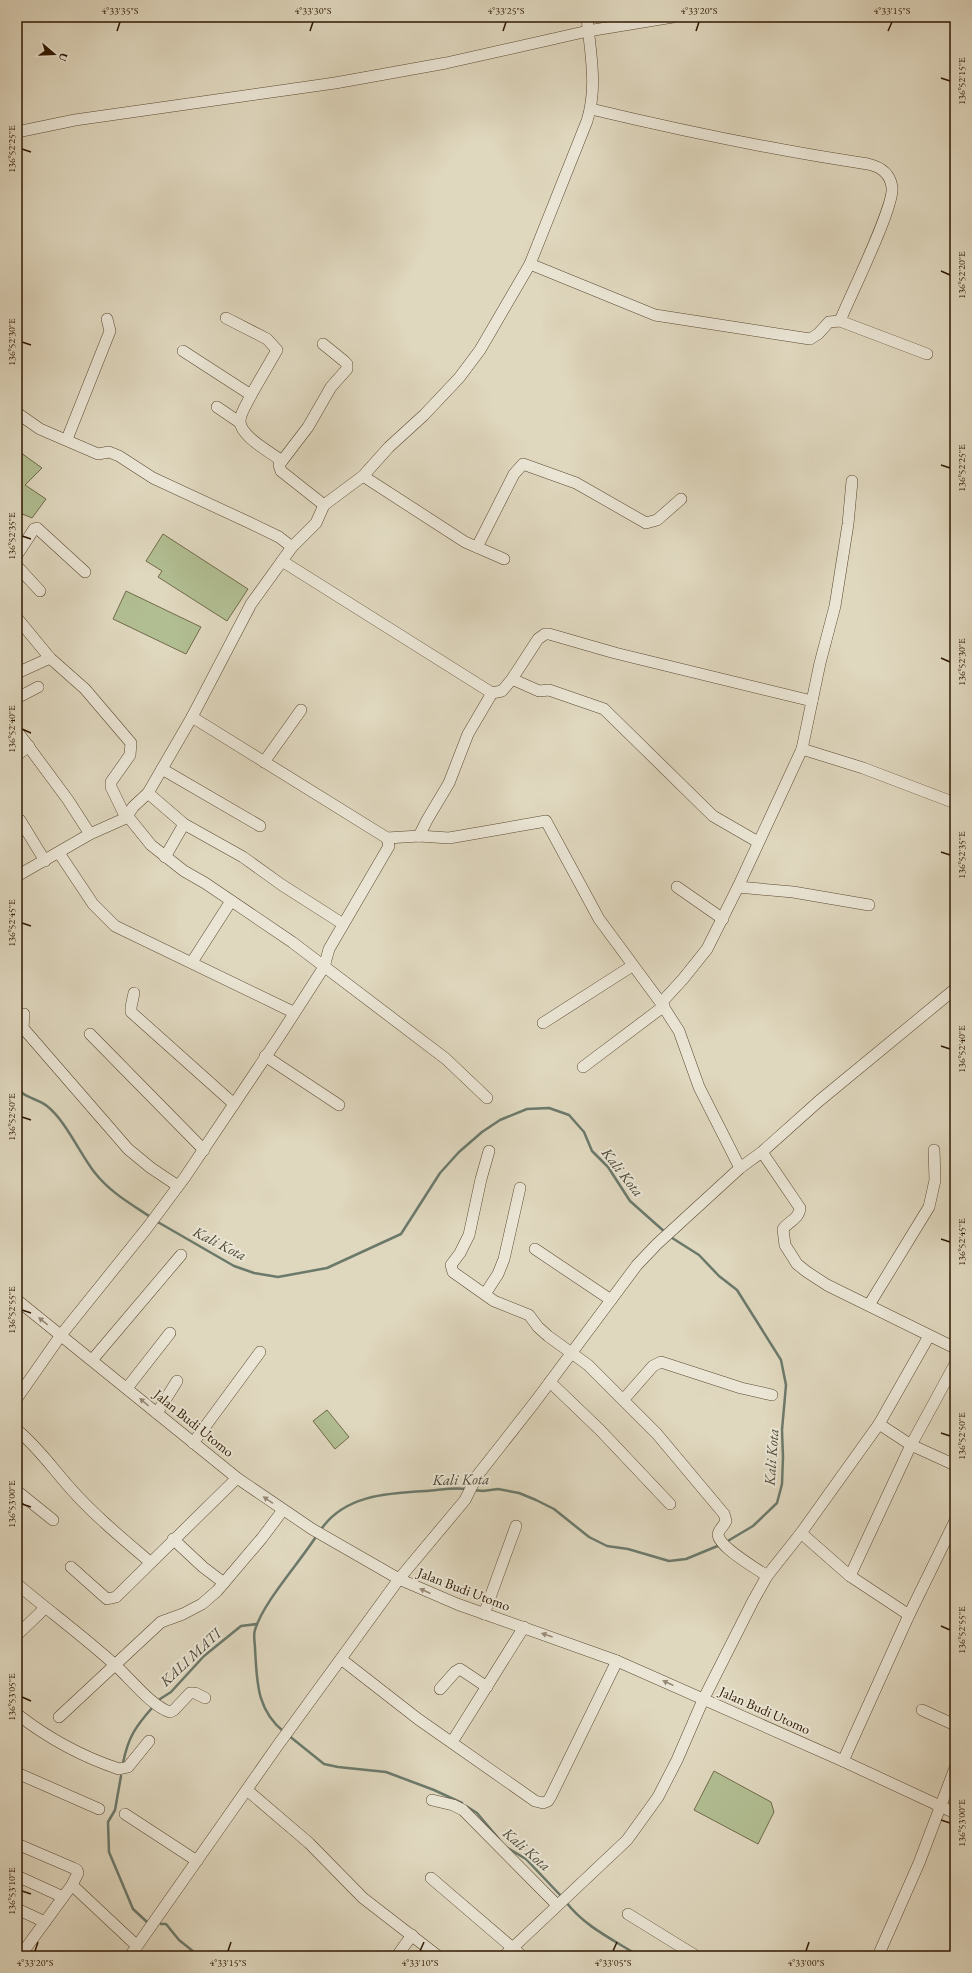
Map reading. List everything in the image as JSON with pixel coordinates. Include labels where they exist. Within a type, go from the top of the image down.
[{"type":"street","points":[[17,876],[90,834],[126,818],[133,807],[148,793],[192,717],[251,604],[292,547],[316,523],[324,505],[363,476],[389,447],[424,416],[470,366],[530,264],[570,167],[591,109],[593,71],[587,17]]},
{"type":"street","points":[[17,132],[75,120],[335,84],[446,63],[588,31],[673,17]]},
{"type":"street","points":[[591,109],[713,138],[795,153],[868,164],[879,167],[886,172],[892,189],[888,209],[840,321]]},
{"type":"street","points":[[530,264],[655,315],[810,339],[818,334],[829,322],[840,321],[927,354]]},
{"type":"street","points":[[226,318],[267,339],[277,350],[252,395],[240,422]]},
{"type":"street","points":[[67,439],[110,331],[108,319]]},
{"type":"street","points":[[323,344],[344,360],[347,364],[347,369],[331,387],[308,427],[279,465],[281,471],[324,505]]},
{"type":"street","points":[[183,350],[252,395]]},
{"type":"street","points":[[217,407],[240,422],[244,433],[282,461]]},
{"type":"street","points":[[17,413],[40,429],[67,439],[98,454],[109,452],[119,456],[153,478],[279,537],[292,547]]},
{"type":"street","points":[[477,547],[514,474],[522,464],[576,483],[646,523],[657,520],[681,499]]},
{"type":"street","points":[[363,476],[465,542],[504,559]]},
{"type":"street","points":[[583,1067],[662,1005],[707,949],[723,919],[802,748],[835,606],[848,524],[852,481]]},
{"type":"street","points":[[17,555],[34,529],[37,528],[85,572]]},
{"type":"street","points":[[282,561],[492,693],[502,691],[538,639],[545,634],[549,634],[615,653],[812,701]]},
{"type":"street","points":[[17,566],[40,591]]},
{"type":"street","points":[[17,618],[50,658],[85,689],[131,743],[130,755],[110,782],[126,818],[130,819],[151,845],[184,871],[267,924],[446,1059],[487,1098]]},
{"type":"street","points":[[17,673],[50,658]]},
{"type":"street","points":[[512,678],[539,691],[549,690],[604,709],[713,816],[758,842]]},
{"type":"street","points":[[17,698],[38,687]]},
{"type":"street","points":[[419,836],[448,783],[468,734],[492,693]]},
{"type":"street","points":[[264,762],[301,710]]},
{"type":"street","points":[[17,1398],[61,1335],[147,1228],[204,1150],[293,1012],[324,967],[329,950],[343,924],[388,850],[389,843],[386,838],[192,717]]},
{"type":"street","points":[[17,731],[68,800],[90,834]]},
{"type":"street","points":[[17,755],[28,746]]},
{"type":"street","points":[[802,748],[863,768],[955,803]]},
{"type":"street","points":[[162,769],[260,826]]},
{"type":"street","points":[[148,793],[184,824],[243,857],[282,885],[343,924]]},
{"type":"street","points":[[20,820],[45,861]]},
{"type":"street","points":[[386,838],[419,836],[449,838],[546,822],[599,920],[662,1005],[679,1031],[699,1087],[740,1168]]},
{"type":"street","points":[[165,856],[184,824]]},
{"type":"street","points":[[59,853],[93,904],[115,926],[293,1012]]},
{"type":"street","points":[[677,887],[723,919]]},
{"type":"street","points":[[738,887],[793,892],[870,905]]},
{"type":"street","points":[[192,962],[231,901]]},
{"type":"street","points":[[543,1023],[632,966]]},
{"type":"street","points":[[130,1956],[278,1745],[399,1579],[467,1497],[473,1482],[550,1382],[571,1351],[637,1264],[740,1168],[762,1152],[819,1101],[955,989]]},
{"type":"street","points":[[134,993],[131,1012],[234,1104]]},
{"type":"street","points":[[24,1014],[23,1028],[28,1036],[66,1077],[128,1149],[151,1168],[178,1186]]},
{"type":"street","points":[[90,1034],[204,1150]]},
{"type":"street","points":[[265,1056],[339,1105]]},
{"type":"street","points":[[870,1305],[929,1207],[935,1180],[934,1150]]},
{"type":"street","points":[[489,1151],[469,1235],[460,1253],[451,1265],[453,1272],[504,1306],[529,1315],[538,1327],[571,1351],[624,1399],[657,1434],[724,1514],[726,1521],[718,1533],[720,1538],[729,1549],[767,1576]]},
{"type":"street","points":[[762,1152],[800,1208],[800,1213],[796,1218],[783,1229],[785,1245],[790,1256],[807,1272],[828,1285],[955,1348]]},
{"type":"street","points":[[486,1294],[498,1274],[504,1259],[520,1188]]},
{"type":"street","points":[[536,1249],[611,1300]]},
{"type":"street","points":[[93,1360],[181,1255]]},
{"type":"street","name":"Jalan Budi Utomo","points":[[17,1300],[237,1478],[312,1529],[399,1579],[440,1598],[617,1661],[843,1761],[955,1813]]},
{"type":"street","points":[[127,1388],[170,1332]]},
{"type":"street","points":[[504,1956],[627,1840],[641,1823],[658,1797],[677,1760],[704,1700],[767,1576],[801,1533],[879,1424],[929,1336]]},
{"type":"street","points":[[193,1443],[260,1352]]},
{"type":"street","points":[[624,1399],[653,1366],[661,1362],[741,1388],[772,1395]]},
{"type":"street","points":[[850,1576],[911,1445],[955,1364]]},
{"type":"street","points":[[157,1413],[177,1381]]},
{"type":"street","points":[[550,1382],[600,1430],[670,1504]]},
{"type":"street","points":[[879,1424],[911,1445],[955,1465]]},
{"type":"street","points":[[17,1430],[33,1442],[71,1490],[96,1515],[150,1562]]},
{"type":"street","points":[[71,1567],[107,1599],[116,1597],[173,1539],[237,1478]]},
{"type":"street","points":[[17,1491],[53,1520]]},
{"type":"street","points":[[59,1717],[161,1622],[183,1614],[202,1604],[224,1583],[283,1510]]},
{"type":"street","points":[[843,1761],[909,1614],[955,1521]]},
{"type":"street","points":[[484,1614],[516,1526]]},
{"type":"street","points":[[801,1533],[850,1576],[909,1614]]},
{"type":"street","points":[[173,1539],[203,1567],[224,1583]]},
{"type":"street","points":[[17,1584],[115,1665],[137,1687],[168,1711],[174,1710],[190,1693],[195,1693],[205,1698]]},
{"type":"street","points":[[17,1635],[45,1608]]},
{"type":"street","points":[[452,1742],[524,1627]]},
{"type":"street","points":[[341,1659],[452,1742],[535,1800],[543,1803],[548,1801],[551,1796],[617,1661]]},
{"type":"street","points":[[440,1689],[454,1672],[460,1669],[487,1687]]},
{"type":"street","points":[[922,1710],[955,1725]]},
{"type":"street","points":[[17,1714],[63,1746],[119,1770],[128,1767],[149,1741]]},
{"type":"street","points":[[878,1956],[921,1857],[955,1768]]},
{"type":"street","points":[[17,1773],[99,1808]]},
{"type":"street","points":[[247,1790],[309,1843],[363,1898],[438,1956]]},
{"type":"street","points":[[432,1800],[453,1805],[463,1810],[558,1904]]},
{"type":"street","points":[[125,1814],[197,1861]]},
{"type":"street","points":[[17,1844],[76,1869],[78,1873],[72,1886],[20,1956]]},
{"type":"street","points":[[17,1876],[63,1897]]},
{"type":"street","points":[[431,1878],[522,1956]]},
{"type":"street","points":[[72,1886],[137,1946]]},
{"type":"street","points":[[17,1909],[45,1922]]},
{"type":"street","points":[[628,1914],[696,1956]]},
{"type":"street","points":[[397,1956],[412,1935]]},
{"type":"green space","points":[[17,450],[42,468],[25,485],[46,499],[32,518],[20,513],[17,516]]},
{"type":"green space","points":[[163,534],[248,589],[227,621],[158,577],[162,571],[146,561]]},
{"type":"green space","points":[[126,591],[201,627],[186,654],[113,619]]},
{"type":"green space","points":[[327,1410],[349,1437],[335,1449],[313,1421]]},
{"type":"green space","points":[[714,1771],[771,1802],[774,1812],[758,1844],[694,1810]]},
{"type":"waterway","name":"Kali Kota","points":[[17,1087],[26,1096],[43,1103],[54,1112],[101,1180],[122,1198],[152,1218]]},
{"type":"waterway","name":"Kali Kota","points":[[156,1221],[234,1266],[254,1273],[278,1277],[327,1268],[401,1234],[440,1173],[459,1152],[482,1132],[500,1120],[527,1109],[549,1108],[569,1115],[584,1132],[592,1151],[608,1167],[630,1201],[666,1233]]},
{"type":"waterway","name":"Kali Kota","points":[[669,1236],[699,1255],[719,1276],[737,1290],[781,1360],[786,1385],[782,1430],[782,1484],[777,1503],[753,1526],[726,1542]]},
{"type":"waterway","name":"Kali Kota","points":[[320,1531],[330,1519],[341,1510],[368,1498],[397,1493],[452,1488],[466,1489]]},
{"type":"waterway","name":"Kali Kota","points":[[473,1490],[483,1491],[498,1489],[519,1493],[554,1509],[589,1537],[607,1546],[628,1549],[669,1561],[686,1559],[720,1545]]},
{"type":"waterway","name":"Kali Kota","points":[[284,1732],[268,1714],[263,1704],[256,1672],[254,1632],[259,1619],[274,1594],[317,1535]]},
{"type":"waterway","name":"KALI MATI","points":[[160,1699],[171,1692],[204,1656],[241,1626],[257,1624]]},
{"type":"waterway","name":"KALI MATI","points":[[123,1763],[127,1747],[133,1733],[152,1708]]},
{"type":"waterway","name":"Kali Kota","points":[[288,1735],[324,1764],[386,1772],[434,1790],[462,1803]]},
{"type":"waterway","name":"KALI MATI","points":[[121,1776],[115,1810],[108,1822],[109,1852],[133,1909],[147,1922]]},
{"type":"waterway","name":"Kali Kota","points":[[466,1806],[477,1813],[499,1839]]},
{"type":"waterway","name":"Kali Kota","points":[[506,1847],[526,1859],[562,1897]]},
{"type":"waterway","name":"Kali Kota","points":[[566,1902],[591,1926],[639,1956]]},
{"type":"waterway","name":"KALI MATI","points":[[161,1924],[166,1924],[179,1940],[199,1956]]}]
